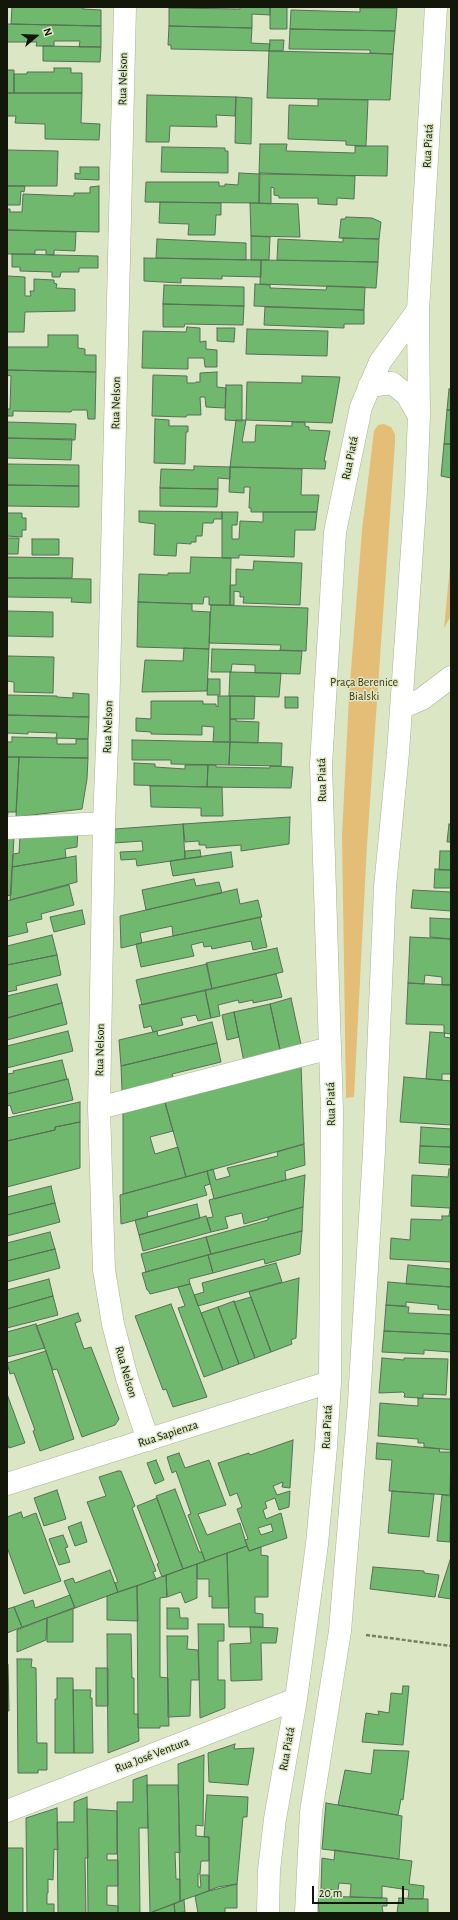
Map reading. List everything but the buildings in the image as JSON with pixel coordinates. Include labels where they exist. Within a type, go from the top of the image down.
[{"type":"street","name":"Rua Nelson","points":[[125,7],[108,720],[104,823],[99,1108],[104,1270],[113,1324],[127,1378],[148,1440]]},
{"type":"street","name":"Rua Piatá","points":[[306,1913],[311,1812],[340,1631],[359,1394],[373,1157],[385,887],[401,708],[419,416],[418,310],[436,7]]},
{"type":"street","name":"Rua Piatá","points":[[268,1913],[269,1870],[275,1819],[296,1699],[317,1544],[326,1447],[330,1382],[332,1127],[321,765],[334,540],[360,407],[380,362],[418,310]]},
{"type":"street","points":[[369,386],[392,383],[407,395],[419,416]]},
{"type":"street","points":[[401,708],[422,699],[451,678]]},
{"type":"street","points":[[7,828],[104,823]]},
{"type":"street","points":[[99,1108],[330,1048]]},
{"type":"street","name":"Rua Sapienza","points":[[7,1484],[330,1382]]},
{"type":"street","name":"Rua José Ventura","points":[[7,1810],[296,1699]]},
{"type":"path","points":[[340,1631],[451,1646]]},
{"type":"green space","name":"Praça Berenice Bialski","points":[[384,424],[391,427],[395,434],[395,443],[367,845],[354,1097],[346,1098],[342,835],[349,696],[362,530],[374,431],[378,425]]},
{"type":"green space","points":[[451,555],[451,616],[444,628]]}]
